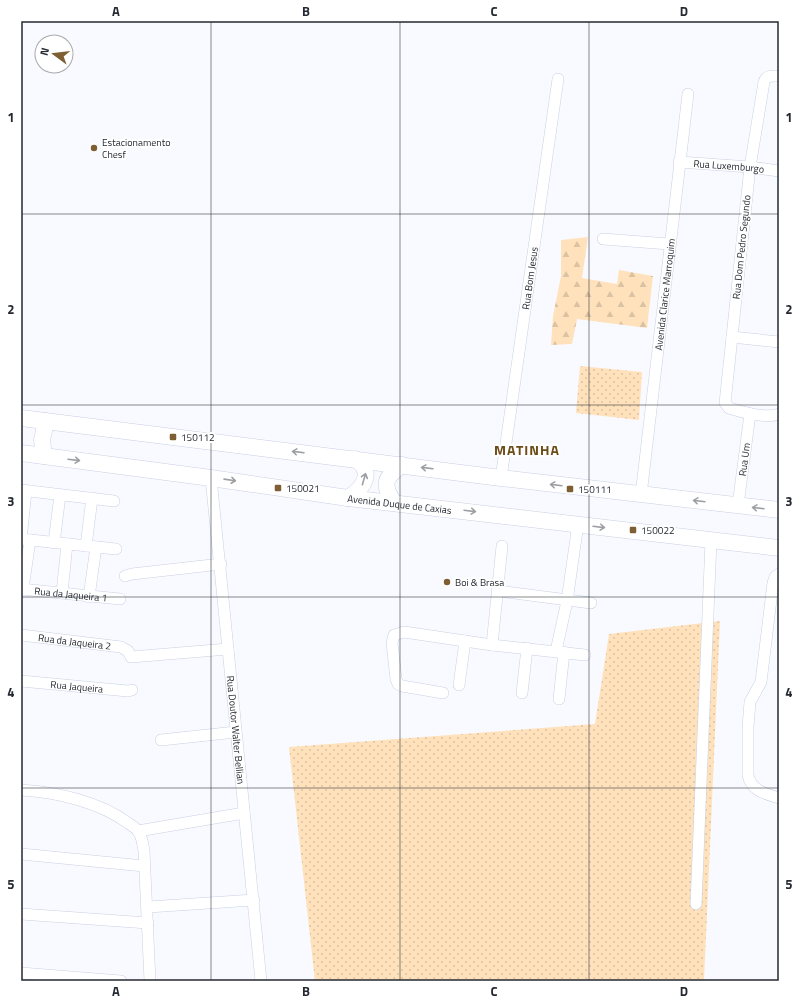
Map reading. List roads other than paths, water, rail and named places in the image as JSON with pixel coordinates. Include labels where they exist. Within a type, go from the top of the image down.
[{"type":"highway","points":[[21,418],[641,495],[779,510]]},
{"type":"highway","points":[[44,456],[42,440],[46,421]]},
{"type":"highway","name":"Avenida Duque de Caxias","points":[[21,453],[348,498],[779,548]]},
{"type":"highway","points":[[348,498],[359,489],[365,479],[366,472],[364,466],[355,459]]},
{"type":"highway","points":[[394,503],[387,490],[386,482],[388,476],[402,465]]},
{"type":"street","name":"Rua Dom Pedro Segundo","points":[[750,414],[729,408],[725,403],[750,167],[764,82],[769,76],[779,76]]},
{"type":"street","name":"Rua Bom Jesus","points":[[502,478],[558,79]]},
{"type":"street","name":"Avenida Clarice Marroquim","points":[[641,495],[669,244],[688,94]]},
{"type":"street","name":"Rua Luxemburgo","points":[[679,162],[750,167],[779,171]]},
{"type":"street","points":[[603,239],[669,244]]},
{"type":"street","points":[[732,338],[779,342]]},
{"type":"street","points":[[750,414],[774,416],[779,414]]},
{"type":"street","name":"Rua Um","points":[[738,506],[750,414]]},
{"type":"street","name":"Rua Doutor Walter Bellian","points":[[211,478],[221,564],[261,981]]},
{"type":"street","points":[[22,589],[24,491],[114,500]]},
{"type":"street","points":[[54,543],[60,495]]},
{"type":"street","points":[[90,597],[92,498]]},
{"type":"street","points":[[559,699],[560,652],[578,524]]},
{"type":"street","points":[[24,540],[116,549]]},
{"type":"street","points":[[696,904],[711,541]]},
{"type":"street","points":[[62,593],[67,544]]},
{"type":"street","points":[[492,645],[502,546]]},
{"type":"street","points":[[125,576],[221,564]]},
{"type":"street","points":[[779,574],[775,577],[773,583],[761,682],[750,702],[748,727],[748,775],[756,789],[779,798]]},
{"type":"street","name":"Rua da Jaqueira 1","points":[[22,589],[120,600]]},
{"type":"street","points":[[498,592],[591,603]]},
{"type":"street","points":[[444,693],[398,684],[392,639],[394,635],[404,632],[492,645],[584,655]]},
{"type":"street","name":"Rua da Jaqueira 2","points":[[21,635],[121,647],[129,653],[228,649]]},
{"type":"street","points":[[459,685],[465,641]]},
{"type":"street","points":[[522,693],[527,648]]},
{"type":"street","name":"Rua Jaqueira","points":[[21,681],[128,691],[132,690]]},
{"type":"street","points":[[160,740],[236,732]]},
{"type":"street","points":[[21,790],[42,791],[89,804],[117,816],[138,831],[144,851],[148,906],[150,981]]},
{"type":"street","points":[[138,831],[244,813]]},
{"type":"street","points":[[21,854],[144,866]]},
{"type":"street","points":[[148,906],[254,900]]},
{"type":"street","points":[[21,914],[148,923]]},
{"type":"street","points":[[21,973],[73,979],[121,981]]},
{"type":"place","name":"Estacionamento Chesf","points":[[94,148]]},
{"type":"place","name":"150112","points":[[173,437]]},
{"type":"place","name":"150021","points":[[278,488]]},
{"type":"place","name":"150111","points":[[570,489]]},
{"type":"place","name":"150022","points":[[633,530]]},
{"type":"place","name":"Boi & Brasa","points":[[447,582]]},
{"type":"district","name":"MATINHA","points":[[527,450]]}]
